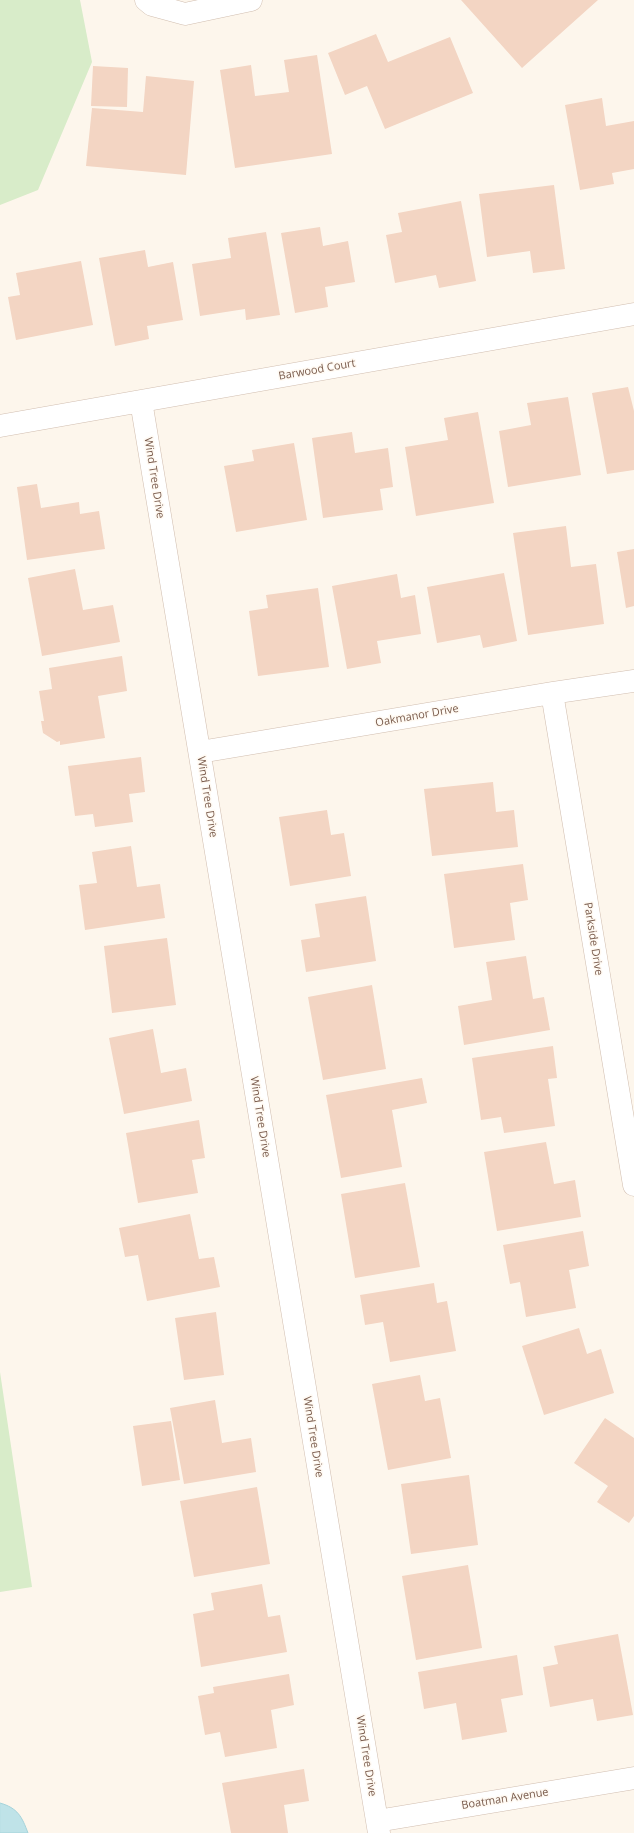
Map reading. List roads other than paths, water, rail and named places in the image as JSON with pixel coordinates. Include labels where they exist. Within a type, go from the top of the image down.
[{"type":"street","points":[[146,0],[152,5],[185,14],[251,0]]},
{"type":"street","name":"Barwood Court","points":[[0,426],[634,314]]},
{"type":"street","name":"Wind Tree Drive","points":[[141,401],[378,1827]]},
{"type":"street","name":"Oakmanor Drive","points":[[200,752],[552,693],[634,681]]},
{"type":"street","name":"Parkside Drive","points":[[552,693],[634,1185]]},
{"type":"street","name":"Boatman Avenue","points":[[378,1827],[634,1778]]},
{"type":"water","points":[[0,1803],[15,1810],[24,1822],[28,1833],[0,1833]]}]
